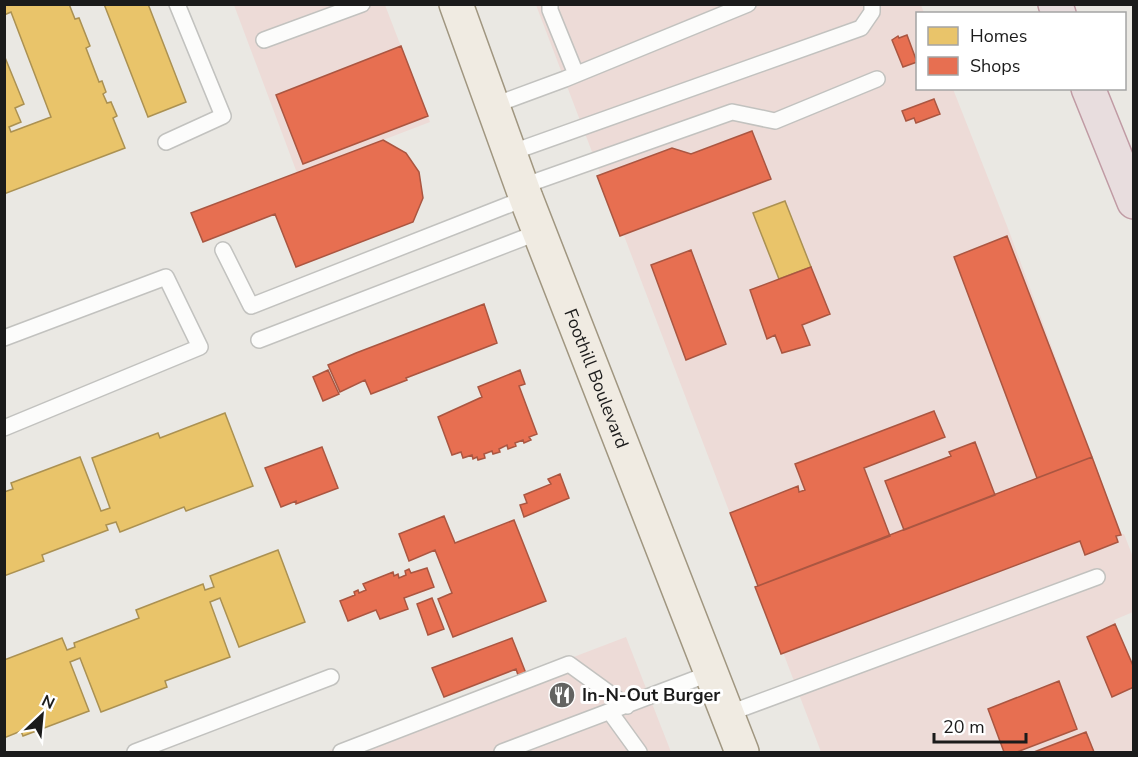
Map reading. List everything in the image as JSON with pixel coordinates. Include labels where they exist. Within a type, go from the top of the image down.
[{"type":"highway","points":[[1089,90],[1134,202]]},
{"type":"main road","name":"Foothill Boulevard","points":[[456,4],[539,232],[742,753]]},
{"type":"lane","points":[[166,142],[223,116],[177,4]]},
{"type":"lane","points":[[264,40],[362,4]]},
{"type":"lane","points":[[550,4],[550,10],[576,74]]},
{"type":"lane","points":[[492,106],[748,4]]},
{"type":"lane","points":[[510,153],[861,28],[872,12],[872,4]]},
{"type":"lane","points":[[223,250],[251,306],[524,192],[732,112],[776,121],[877,79]]},
{"type":"lane","points":[[259,339],[539,232]]},
{"type":"lane","points":[[4,338],[166,277],[200,347],[4,428]]},
{"type":"lane","points":[[727,714],[1097,577]]},
{"type":"lane","points":[[340,753],[569,664],[627,705]]},
{"type":"lane","points":[[502,753],[711,673]]},
{"type":"lane","points":[[135,753],[332,677]]},
{"type":"lane","points":[[610,712],[639,753]]},
{"type":"shaded area","points":[[234,5],[385,5],[430,122],[297,173]]},
{"type":"shaded area","points":[[536,5],[921,5],[924,12],[916,12],[916,90],[953,90],[1009,231],[1121,534],[1124,534],[1133,557],[1133,612],[1114,620],[1133,667],[1133,752],[821,752]]},
{"type":"shaded area","name":"In-N-Out Burger","points":[[626,637],[671,752],[325,752]]},
{"type":"building: Homes","points":[[4,4],[69,4],[75,19],[79,18],[90,46],[86,48],[99,82],[102,81],[106,92],[103,94],[107,103],[111,102],[117,116],[113,118],[125,148],[4,194],[4,55],[24,104],[15,108],[21,122],[9,127],[11,132],[51,117],[11,12],[4,15]]},
{"type":"building: Homes","points":[[104,4],[148,4],[186,102],[148,117]]},
{"type":"building: Homes","points":[[785,201],[811,267],[779,279],[753,213]]},
{"type":"building: Homes","points":[[225,413],[253,486],[186,511],[184,507],[120,532],[116,522],[106,525],[108,530],[42,555],[44,561],[4,576],[4,492],[13,489],[11,483],[80,457],[101,511],[110,508],[92,458],[158,433],[160,438]]},
{"type":"building: Homes","points":[[278,550],[305,622],[239,647],[220,598],[210,602],[230,657],[165,681],[167,687],[101,712],[80,658],[70,662],[89,711],[23,736],[21,731],[4,738],[4,660],[62,638],[67,650],[75,647],[74,643],[139,618],[136,610],[203,584],[205,590],[214,587],[210,576]]},
{"type":"building: Shops","points":[[907,35],[916,62],[903,67],[892,40],[898,36],[899,38]]},
{"type":"building: Shops","points":[[401,46],[428,116],[303,164],[276,95]]},
{"type":"building: Shops","points":[[934,99],[940,114],[916,123],[914,118],[906,121],[902,111]]},
{"type":"building: Shops","points":[[752,131],[771,179],[620,236],[597,176],[672,148],[691,154]]},
{"type":"building: Shops","points":[[383,140],[406,153],[419,172],[423,198],[413,222],[296,267],[275,214],[203,242],[191,213]]},
{"type":"building: Shops","points":[[1007,236],[1092,457],[1037,478],[954,257]]},
{"type":"building: Shops","points":[[691,250],[726,344],[686,360],[651,265]]},
{"type":"building: Shops","points":[[811,267],[830,314],[802,325],[810,345],[782,353],[775,335],[767,339],[750,290]]},
{"type":"building: Shops","points":[[484,304],[497,343],[371,394],[365,380],[340,392],[328,365]]},
{"type":"building: Shops","points":[[328,370],[339,394],[323,401],[313,377]]},
{"type":"building: Shops","points":[[520,370],[525,384],[519,386],[537,434],[529,437],[531,440],[524,443],[523,440],[508,449],[507,445],[499,449],[500,452],[493,454],[492,451],[484,454],[485,458],[478,460],[477,457],[473,459],[472,455],[463,458],[461,452],[452,455],[438,417],[482,397],[478,387]]},
{"type":"building: Shops","points":[[934,411],[945,437],[864,468],[890,536],[758,586],[730,513],[798,486],[799,492],[805,490],[795,464]]},
{"type":"building: Shops","points":[[975,442],[995,495],[904,530],[885,481],[951,456],[949,452]]},
{"type":"building: Shops","points":[[322,447],[338,488],[296,504],[296,501],[281,507],[265,468]]},
{"type":"building: Shops","points":[[1092,457],[1121,535],[1116,536],[1118,542],[1085,555],[1080,541],[781,654],[755,587]]},
{"type":"building: Shops","points":[[560,474],[569,498],[524,517],[520,505],[527,503],[524,495],[551,484],[548,479]]},
{"type":"building: Shops","points":[[444,516],[455,543],[514,520],[546,601],[453,637],[438,599],[452,593],[435,550],[409,561],[399,534]]},
{"type":"building: Shops","points":[[427,568],[434,587],[404,598],[408,609],[380,619],[376,610],[348,621],[340,601],[355,595],[354,592],[358,590],[359,593],[366,590],[363,584],[393,572],[394,576],[398,574],[399,578],[406,575],[405,571],[409,569],[411,573]]},
{"type":"building: Shops","points":[[432,598],[444,629],[428,635],[417,604]]},
{"type":"building: Shops","points":[[1115,624],[1134,668],[1134,687],[1112,697],[1087,637]]},
{"type":"building: Shops","points":[[512,638],[527,676],[519,678],[516,669],[444,697],[432,668]]},
{"type":"building: Shops","points":[[1059,681],[1077,729],[1017,752],[1004,752],[988,709]]},
{"type":"building: Shops","points":[[1086,732],[1094,752],[1034,752]]},
{"type":"place","name":"In-N-Out Burger","points":[[562,695]]}]
